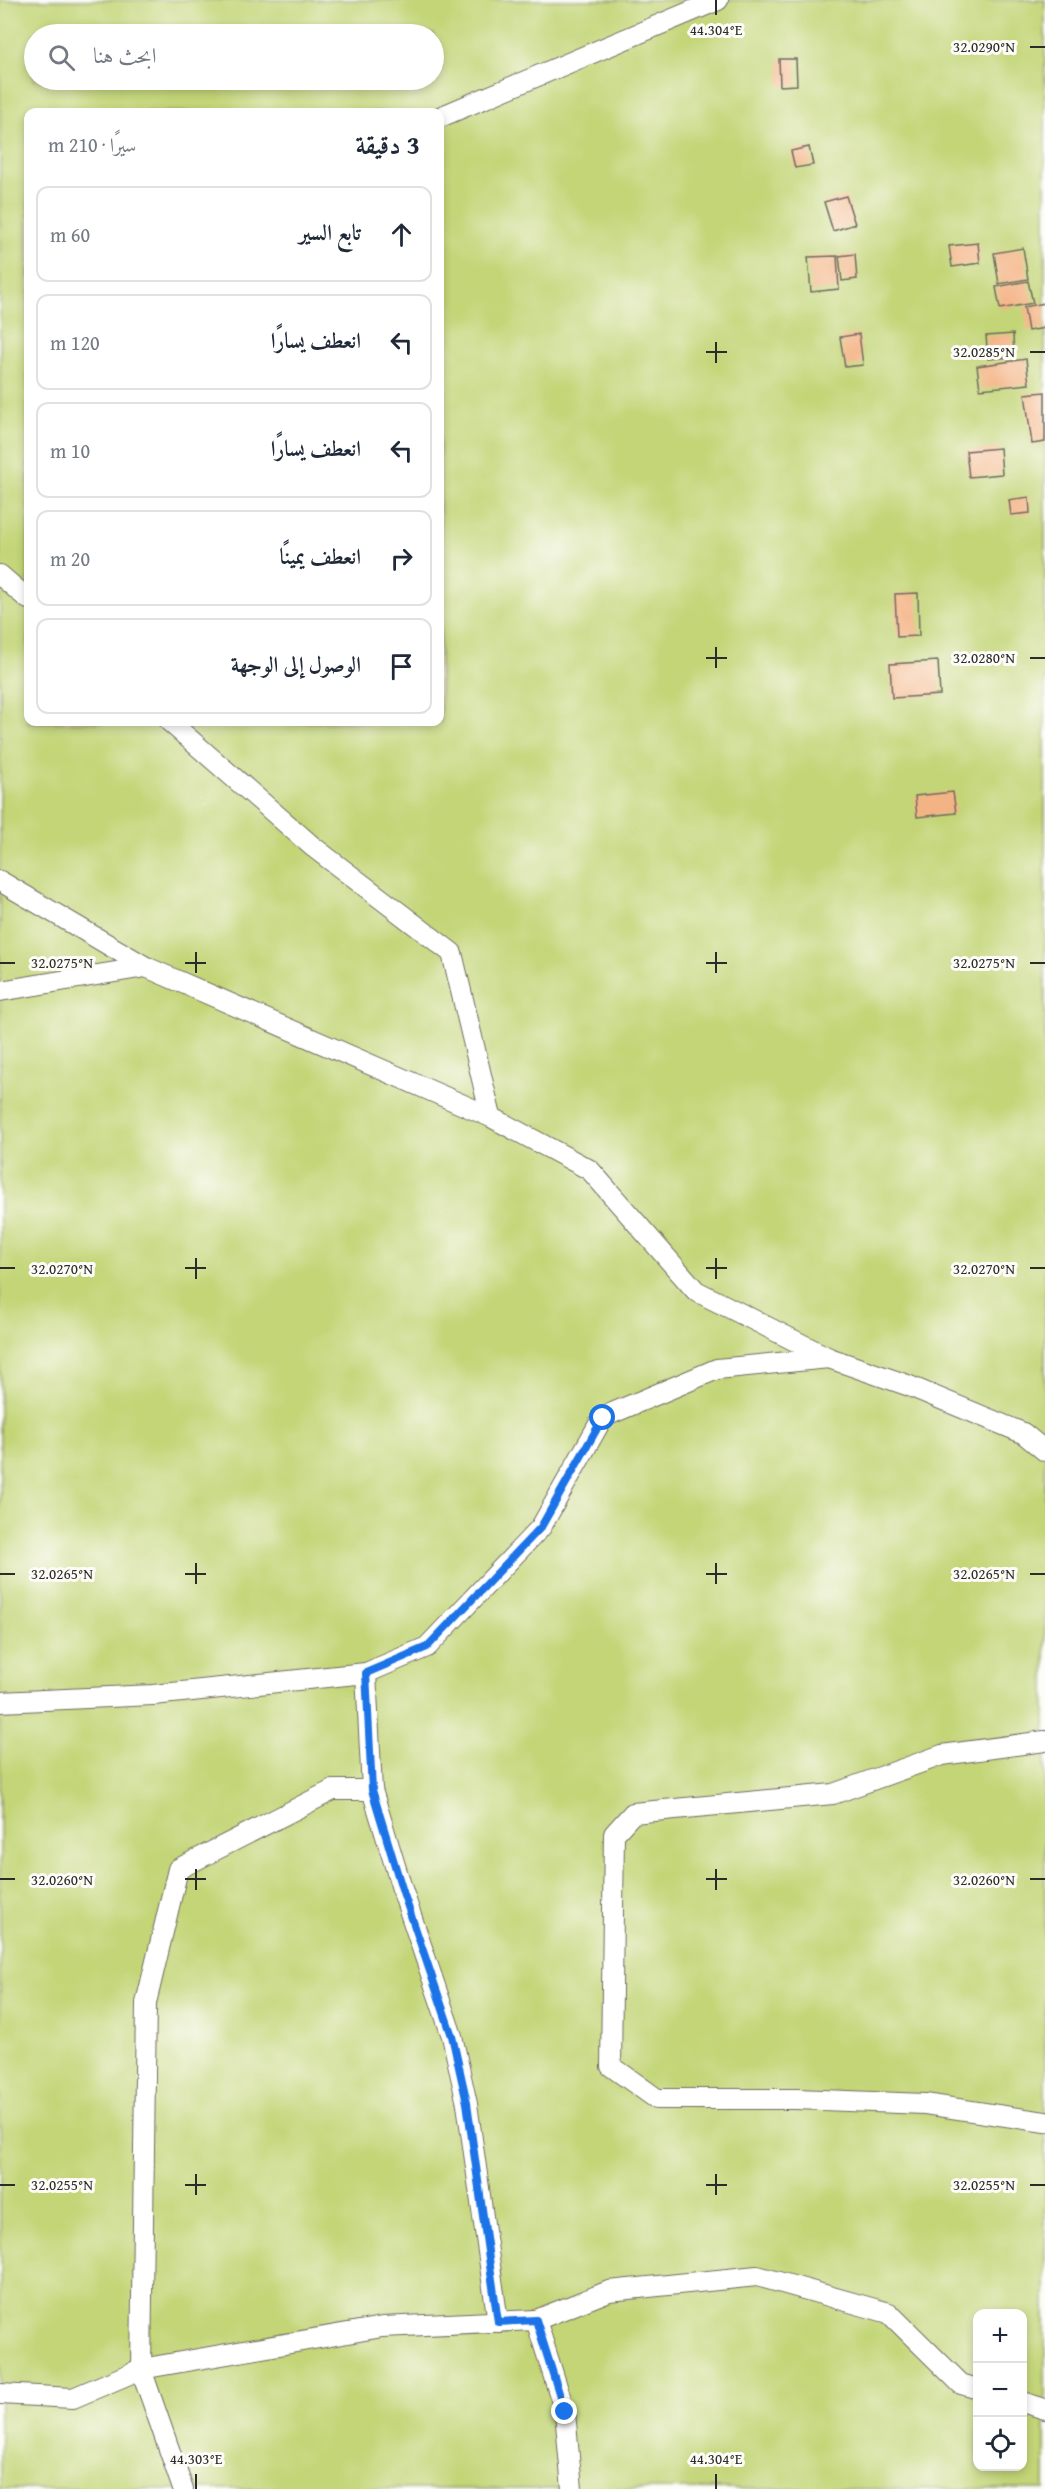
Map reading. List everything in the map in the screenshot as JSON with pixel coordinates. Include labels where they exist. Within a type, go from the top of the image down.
[{"type":"lane","points":[[444,115],[718,0]]},
{"type":"lane","points":[[0,575],[24,596]]},
{"type":"lane","points":[[175,726],[312,846],[452,953],[491,1117]]},
{"type":"lane","points":[[0,880],[146,967],[491,1117],[590,1170],[696,1291],[828,1358],[907,1385],[1023,1433],[1045,1451]]},
{"type":"lane","points":[[0,991],[146,967]]},
{"type":"lane","points":[[0,1702],[153,1695],[366,1673],[427,1647],[541,1527],[603,1418],[717,1369],[828,1358]]},
{"type":"lane","points":[[366,1673],[372,1790],[403,1892],[452,2036],[467,2103],[498,2322]]},
{"type":"lane","points":[[1045,1741],[942,1755],[833,1794],[633,1813],[614,1834],[611,2066],[657,2099],[796,2099],[925,2103],[1045,2122]]},
{"type":"lane","points":[[183,2489],[141,2369],[146,2003],[178,1869],[333,1790],[372,1790]]},
{"type":"lane","points":[[0,2394],[73,2398],[141,2369],[382,2327],[536,2320],[609,2291],[757,2276],[889,2313],[961,2384],[973,2388]]},
{"type":"lane","points":[[536,2320],[565,2412],[572,2489]]},
{"type":"lane","points":[[1027,2403],[1045,2409]]},
{"type":"green space","points":[[0,0],[1045,0],[1045,2489],[0,2489]]},
{"type":"building","points":[[779,59],[796,59],[797,85],[780,86]]},
{"type":"building","points":[[809,147],[813,165],[795,168],[791,151]]},
{"type":"building","points":[[846,196],[855,224],[833,231],[824,202]]},
{"type":"building","points":[[978,243],[980,263],[952,267],[949,246]]},
{"type":"building","points":[[1023,248],[1028,279],[999,284],[994,253]]},
{"type":"building","points":[[855,254],[857,279],[842,281],[839,256]]},
{"type":"building","points":[[837,256],[839,289],[811,292],[808,257]]},
{"type":"building","points":[[1028,281],[1033,303],[1000,309],[996,287]]},
{"type":"building","points":[[1045,303],[1045,328],[1028,331],[1024,307]]},
{"type":"building","points":[[859,334],[863,365],[845,367],[840,337]]},
{"type":"building","points":[[1013,334],[1014,357],[988,359],[986,336]]},
{"type":"building","points":[[1026,359],[1029,384],[980,389],[977,366]]},
{"type":"building","points":[[1045,392],[1045,442],[1032,444],[1025,394]]},
{"type":"building","points":[[1000,448],[1002,474],[969,477],[966,451]]},
{"type":"building","points":[[1029,497],[1030,513],[1011,515],[1009,500]]},
{"type":"building","points":[[918,593],[919,636],[897,637],[895,594]]},
{"type":"building","points":[[938,661],[940,695],[892,698],[890,664]]},
{"type":"building","points":[[953,792],[956,813],[917,817],[915,796]]},
{"type":"route","points":[[565,2412],[536,2320],[498,2322],[467,2103],[452,2036],[403,1892],[372,1790],[366,1673],[427,1647],[541,1527],[603,1418]]}]
